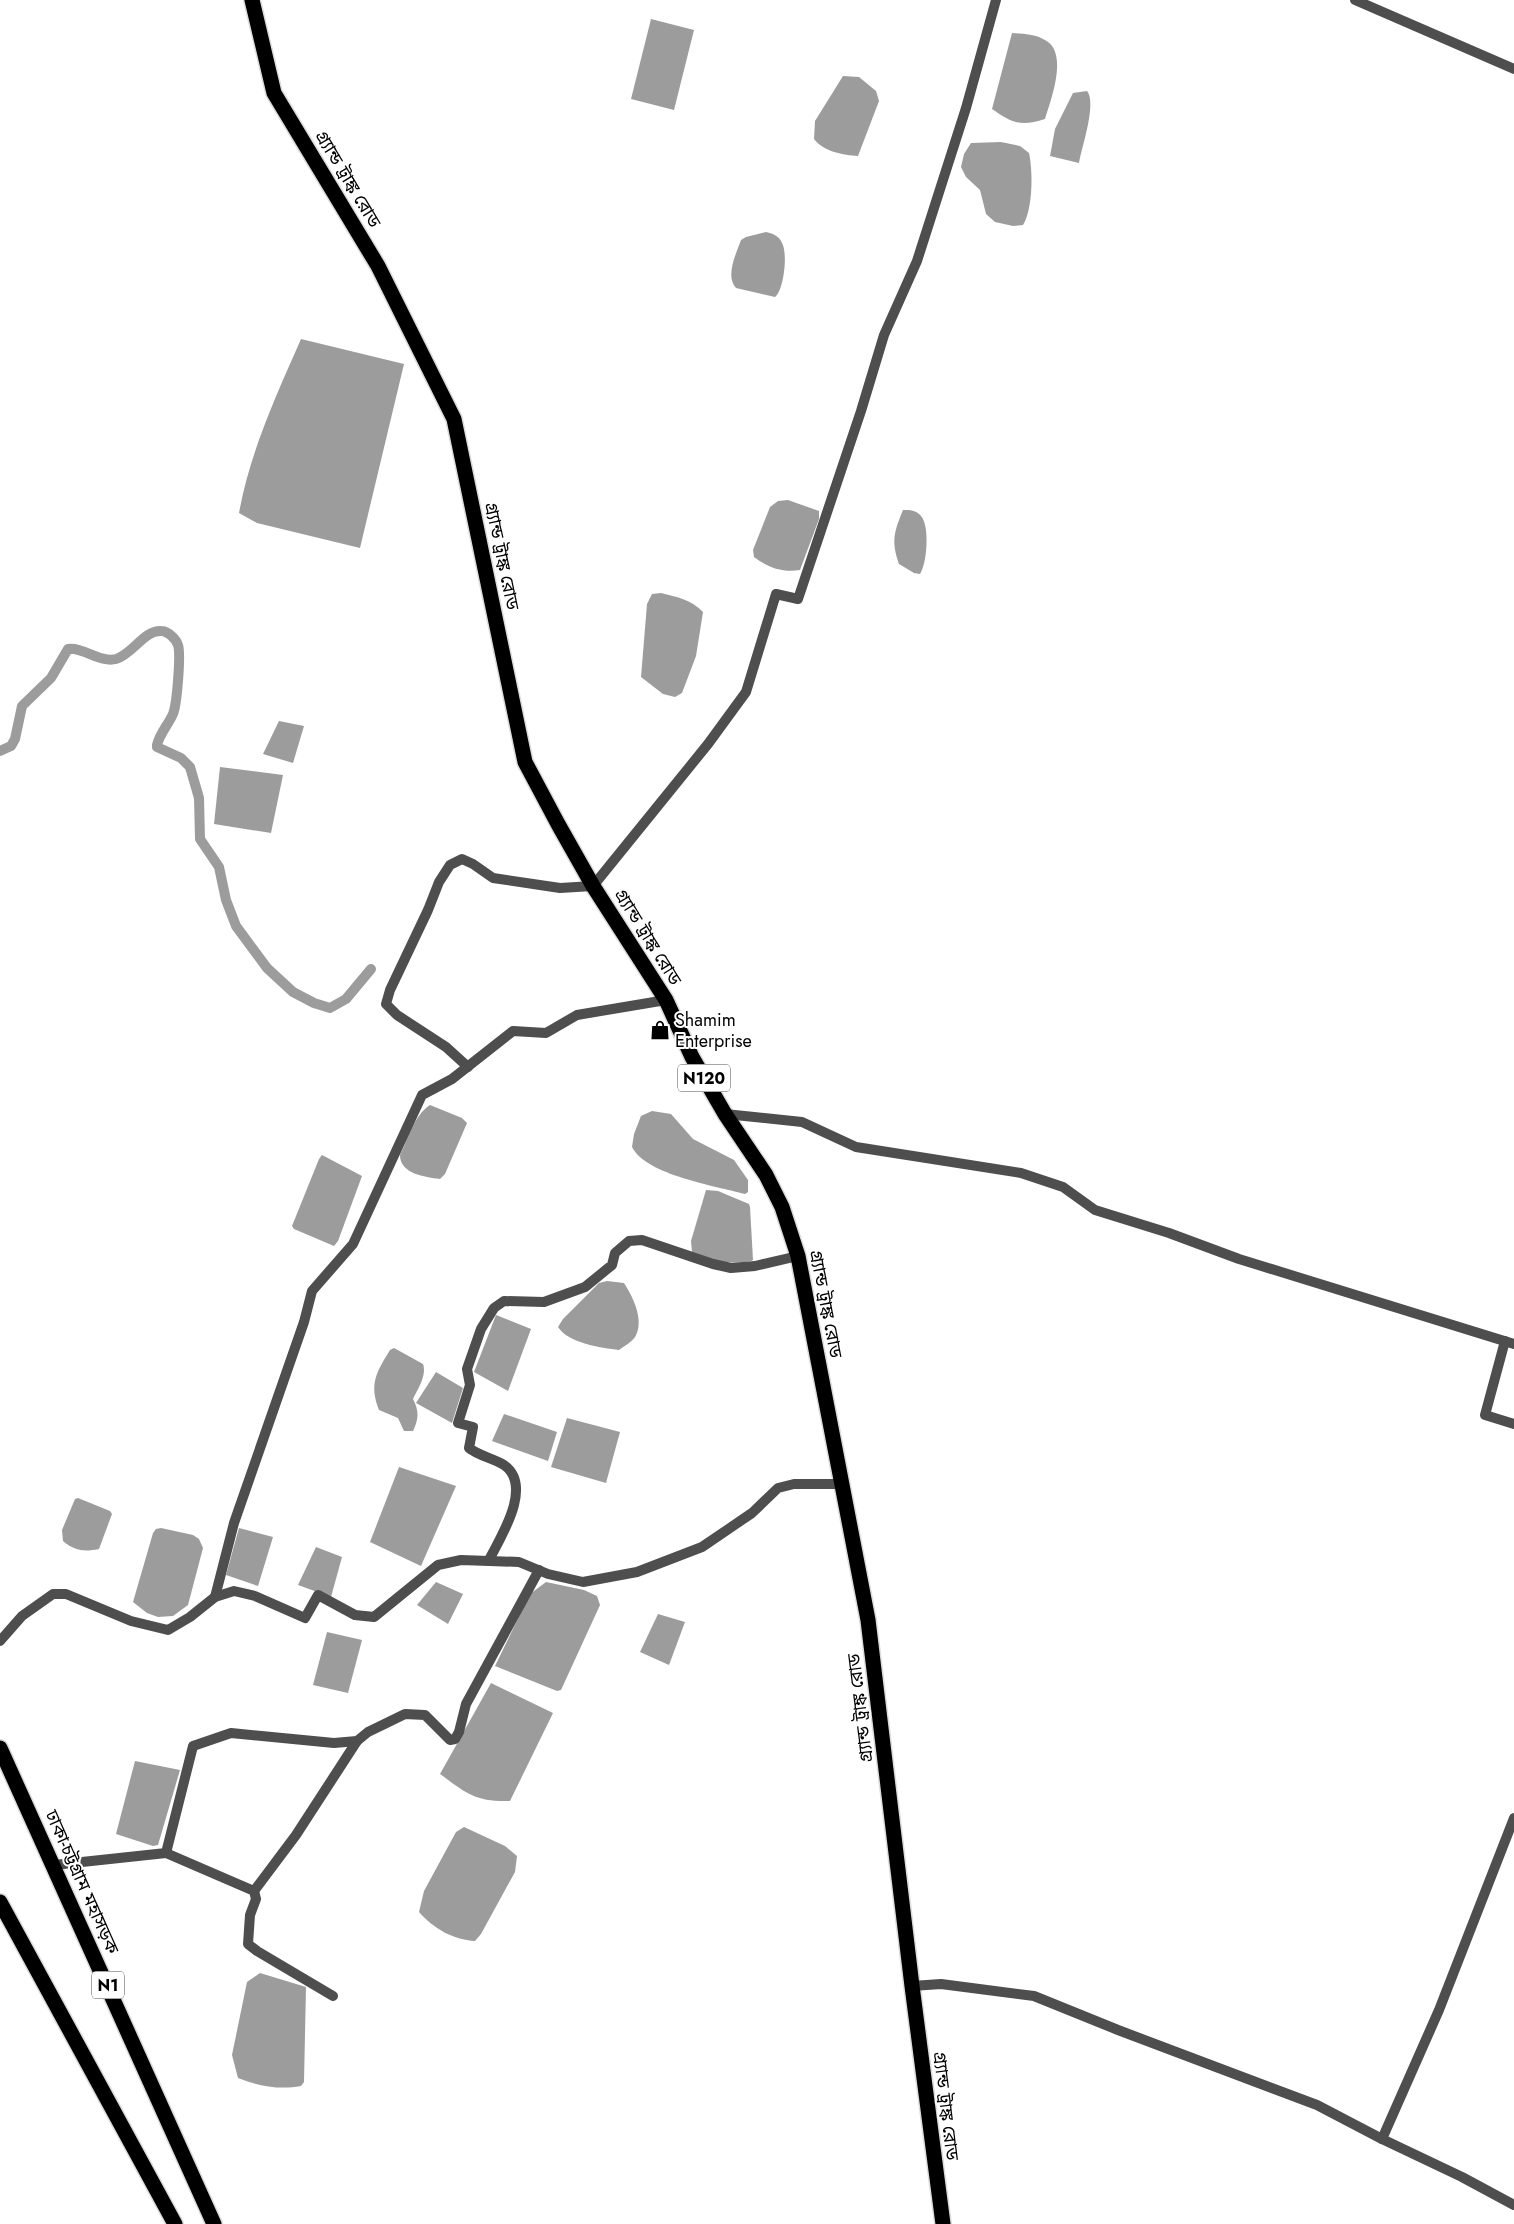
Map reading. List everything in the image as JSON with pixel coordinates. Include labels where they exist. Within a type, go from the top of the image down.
[{"type":"highway","name":"গ্র্যান্ড ট্রাঙ্ক রোড","points":[[252,0],[274,93],[378,266],[454,419],[526,762],[593,886],[666,1000],[692,1056],[725,1114],[766,1175],[782,1207],[798,1256],[868,1620],[943,2224]]},
{"type":"highway","name":"ঢাকা-চট্টগ্রাম মহাসড়ক","points":[[0,1748],[214,2224]]},
{"type":"highway","points":[[0,1902],[175,2224]]},
{"type":"street","points":[[468,1067],[446,1047],[397,1015],[386,1004],[390,990],[428,910],[439,882],[450,865],[462,859],[493,878],[560,888],[593,886],[691,765],[746,692],[776,594],[798,600],[861,411],[884,335],[917,261],[966,108],[996,0]]},
{"type":"street","points":[[1355,0],[1514,69]]},
{"type":"street","points":[[215,1597],[234,1523],[304,1322],[312,1291],[353,1244],[422,1095],[452,1079],[513,1031],[546,1033],[577,1015],[666,1000]]},
{"type":"street","points":[[725,1114],[802,1122],[856,1147],[1021,1173],[1063,1187],[1095,1210],[1169,1233],[1239,1259],[1510,1343],[1486,1415],[1514,1424]]},
{"type":"street","points":[[489,1560],[510,1518],[516,1496],[514,1479],[506,1466],[469,1448],[472,1427],[458,1423],[470,1385],[467,1369],[481,1329],[494,1308],[504,1301],[544,1302],[585,1287],[612,1265],[615,1252],[629,1241],[642,1240],[713,1264],[731,1268],[755,1266],[798,1256]]},
{"type":"street","points":[[0,1641],[22,1616],[54,1594],[66,1594],[131,1621],[168,1630],[190,1617],[215,1597],[234,1591],[255,1596],[305,1618],[318,1595],[355,1614],[374,1617],[438,1565],[461,1560],[519,1562],[539,1570],[583,1582],[637,1572],[702,1548],[752,1514],[778,1488],[794,1484],[842,1484]]},
{"type":"street","points":[[254,1891],[296,1835],[357,1741],[368,1732],[405,1714],[425,1715],[450,1740],[455,1739],[459,1732],[466,1704],[539,1570]]},
{"type":"street","points":[[166,1853],[193,1746],[231,1733],[326,1742],[357,1741]]},
{"type":"street","points":[[1382,2139],[1439,2010],[1514,1818]]},
{"type":"street","points":[[54,1865],[166,1853],[254,1891]]},
{"type":"street","points":[[254,1891],[256,1899],[250,1915],[248,1944],[333,1996]]},
{"type":"street","points":[[912,1986],[941,1984],[1034,1996],[1118,2030],[1317,2104],[1382,2139],[1462,2177],[1514,2206]]},
{"type":"shaded area","points":[[651,19],[694,30],[674,110],[631,99]]},
{"type":"shaded area","points":[[1012,33],[1040,37],[1051,45],[1056,53],[1057,64],[1054,88],[1045,119],[1029,123],[1017,122],[1005,118],[992,109]]},
{"type":"shaded area","points":[[843,76],[859,77],[876,91],[879,101],[858,156],[840,154],[828,150],[814,139],[815,121]]},
{"type":"shaded area","points":[[1087,91],[1090,97],[1090,115],[1079,163],[1050,156],[1055,129],[1073,93]]},
{"type":"shaded area","points":[[1001,142],[1020,146],[1029,153],[1031,190],[1029,210],[1023,225],[1013,226],[995,222],[986,214],[980,190],[966,177],[961,167],[964,154],[971,143]]},
{"type":"shaded area","points":[[766,232],[778,237],[784,248],[785,255],[783,279],[775,297],[736,288],[731,277],[732,265],[741,240]]},
{"type":"shaded area","points":[[301,339],[404,364],[360,548],[257,523],[239,513],[257,446],[273,403]]},
{"type":"shaded area","points":[[788,500],[819,511],[819,519],[800,570],[794,571],[787,571],[764,564],[754,557],[753,550],[770,507],[778,501]]},
{"type":"shaded area","points":[[903,510],[910,510],[921,516],[926,528],[924,562],[920,574],[914,573],[899,564],[895,549],[897,524]]},
{"type":"shaded area","points":[[661,593],[689,602],[703,612],[696,656],[682,693],[675,697],[663,694],[641,677],[647,604],[652,594]]},
{"type":"shaded area","points":[[279,721],[304,726],[293,763],[263,754]]},
{"type":"shaded area","points":[[220,767],[283,775],[271,833],[214,824]]},
{"type":"shaded area","points":[[430,1105],[462,1118],[467,1123],[445,1174],[440,1179],[421,1176],[409,1170],[401,1161],[400,1155],[416,1121],[424,1109]]},
{"type":"shaded area","points":[[652,1111],[671,1114],[693,1139],[734,1160],[748,1180],[748,1192],[745,1194],[683,1178],[651,1165],[640,1157],[632,1147],[634,1134],[641,1116]]},
{"type":"shaded area","points":[[322,1155],[362,1176],[338,1241],[334,1246],[294,1229],[292,1226]]},
{"type":"shaded area","points":[[706,1190],[718,1191],[749,1204],[753,1260],[727,1262],[714,1260],[692,1252],[691,1241]]},
{"type":"shaded area","points":[[607,1281],[624,1283],[637,1309],[638,1331],[630,1342],[619,1350],[577,1341],[569,1337],[558,1327],[563,1319],[599,1283]]},
{"type":"shaded area","points":[[496,1315],[531,1329],[508,1391],[474,1372]]},
{"type":"shaded area","points":[[394,1348],[423,1364],[424,1368],[423,1377],[413,1399],[418,1415],[413,1431],[404,1431],[398,1418],[379,1410],[376,1401],[374,1386],[378,1372],[390,1350]]},
{"type":"shaded area","points":[[436,1372],[463,1388],[452,1423],[416,1403]]},
{"type":"shaded area","points":[[504,1414],[557,1432],[548,1461],[492,1441]]},
{"type":"shaded area","points":[[567,1418],[620,1432],[606,1483],[551,1467]]},
{"type":"shaded area","points":[[399,1467],[456,1486],[421,1566],[370,1542]]},
{"type":"shaded area","points":[[78,1498],[110,1511],[112,1514],[99,1549],[80,1550],[63,1541],[62,1530],[75,1499]]},
{"type":"shaded area","points":[[161,1528],[193,1535],[199,1539],[203,1548],[188,1605],[173,1616],[158,1617],[147,1613],[133,1602],[153,1533],[156,1529]]},
{"type":"shaded area","points":[[239,1528],[273,1537],[258,1586],[226,1575]]},
{"type":"shaded area","points":[[316,1547],[342,1557],[331,1597],[298,1585]]},
{"type":"shaded area","points":[[436,1582],[463,1594],[448,1624],[417,1605]]},
{"type":"shaded area","points":[[546,1582],[584,1590],[597,1596],[600,1605],[561,1690],[557,1691],[495,1666],[530,1594]]},
{"type":"shaded area","points":[[658,1614],[685,1622],[669,1665],[640,1652]]},
{"type":"shaded area","points":[[327,1632],[362,1640],[348,1693],[313,1685]]},
{"type":"shaded area","points":[[491,1683],[553,1713],[510,1801],[479,1798],[464,1791],[440,1774]]},
{"type":"shaded area","points":[[135,1761],[180,1770],[158,1845],[153,1846],[116,1834]]},
{"type":"shaded area","points":[[464,1827],[505,1846],[517,1856],[515,1872],[481,1934],[475,1941],[451,1936],[437,1928],[419,1912],[424,1891],[456,1832]]},
{"type":"shaded area","points":[[260,1973],[306,1987],[304,2082],[301,2086],[285,2088],[269,2086],[238,2078],[232,2055],[247,1982]]},
{"type":"waterway","points":[[0,751],[11,746],[15,739],[22,706],[51,678],[68,649],[80,650],[104,659],[116,659],[128,652],[149,634],[164,631],[174,638],[178,645],[179,668],[173,714],[160,737],[157,747],[181,758],[190,767],[199,798],[200,839],[219,867],[226,900],[236,926],[267,968],[293,992],[314,1003],[330,1008],[346,999],[371,969]]},
{"type":"place","name":"Shamim Enterprise","points":[[660,1030]]}]
